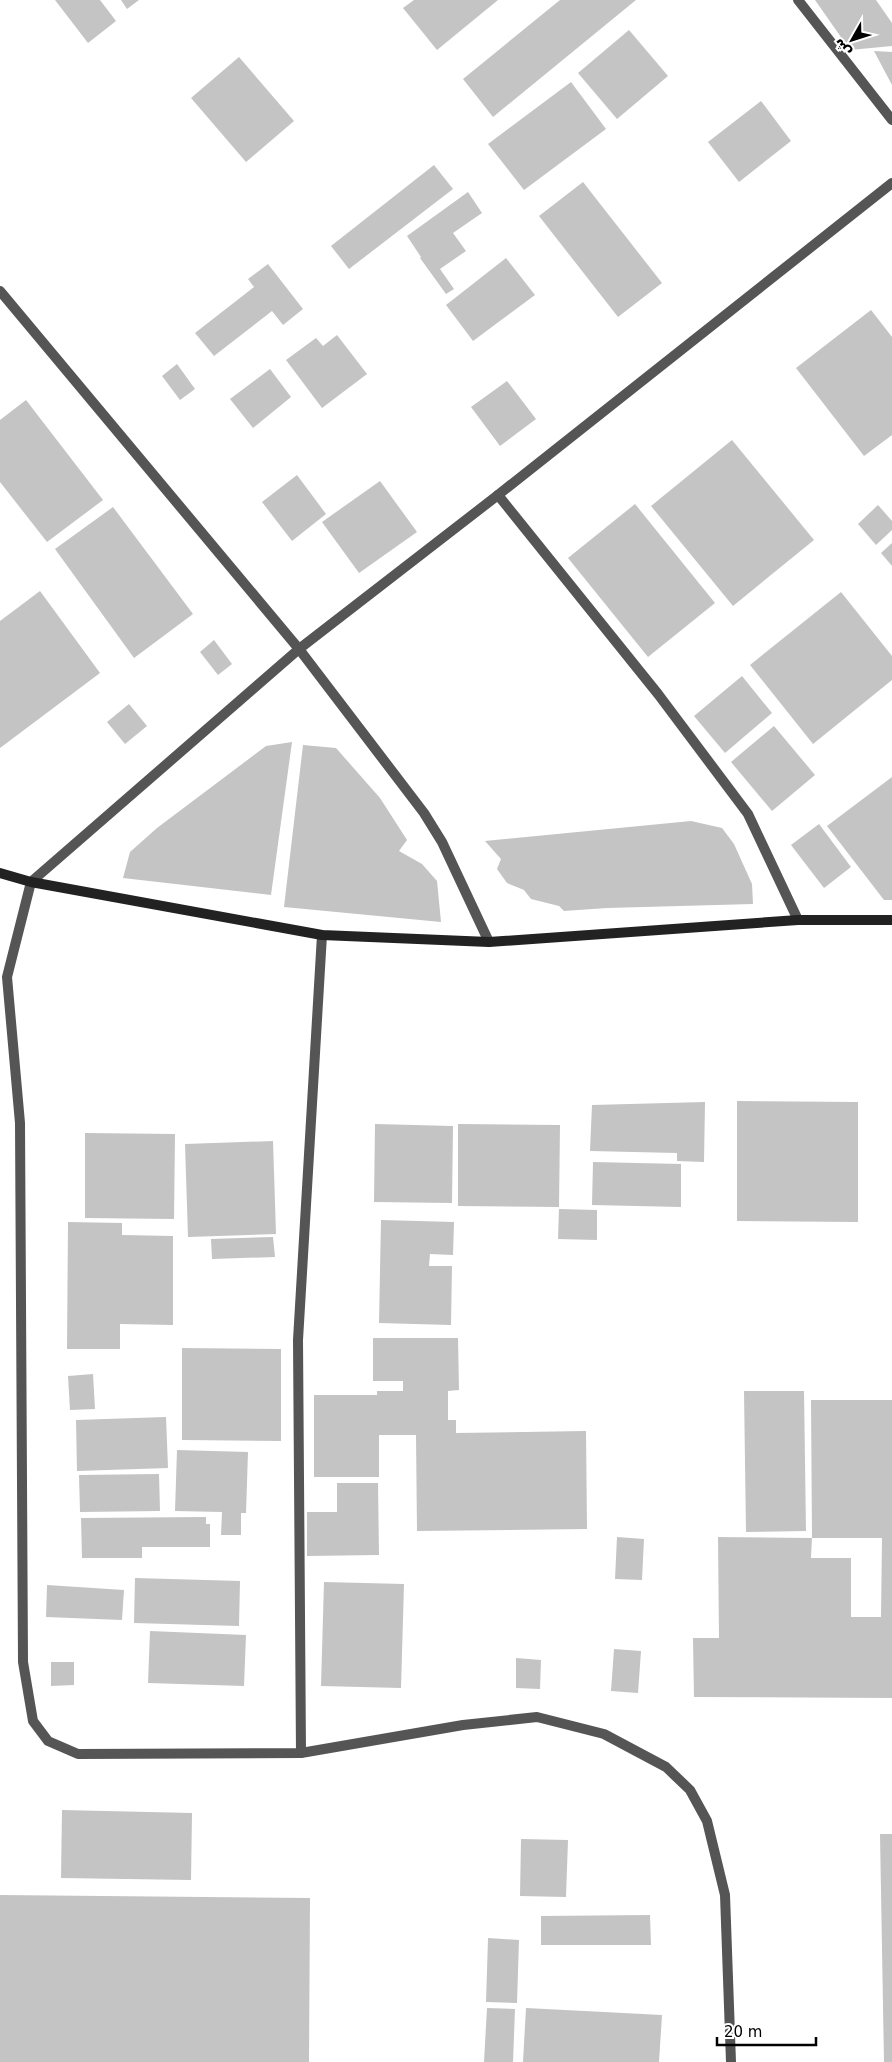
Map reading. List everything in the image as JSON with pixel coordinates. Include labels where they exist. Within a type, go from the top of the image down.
[{"type":"street","points":[[798,0],[892,120]]},
{"type":"street","points":[[730,2062],[725,1894],[707,1821],[690,1790],[666,1767],[604,1734],[537,1717],[463,1725],[301,1753],[78,1754],[48,1741],[33,1721],[23,1662],[20,1123],[3,978],[31,882],[299,649],[498,495],[892,183]]},
{"type":"street","points":[[0,292],[299,649],[424,813],[442,842],[489,942]]},
{"type":"street","points":[[498,495],[658,694],[748,814],[798,920]]},
{"type":"street","points":[[0,873],[31,882],[322,935],[489,942],[798,920],[892,920]]},
{"type":"street","points":[[301,1753],[298,1340],[322,935]]},
{"type":"building","points":[[55,0],[100,0],[116,21],[88,43]]},
{"type":"building","points":[[121,0],[139,0],[127,9]]},
{"type":"building","points":[[414,0],[498,0],[437,50],[403,8]]},
{"type":"building","points":[[560,0],[636,0],[493,117],[463,79]]},
{"type":"building","points":[[815,0],[876,0],[892,23],[892,46],[850,50]]},
{"type":"building","points":[[629,30],[668,76],[617,119],[578,73]]},
{"type":"building","points":[[874,51],[892,52],[892,85]]},
{"type":"building","points":[[239,57],[294,121],[246,162],[191,98]]},
{"type":"building","points":[[571,82],[606,129],[524,190],[488,144]]},
{"type":"building","points":[[761,101],[791,141],[739,182],[708,142]]},
{"type":"building","points":[[434,165],[453,189],[349,269],[331,246]]},
{"type":"building","points":[[583,182],[662,283],[618,317],[539,216]]},
{"type":"building","points":[[468,192],[482,213],[453,233],[466,251],[440,269],[454,289],[446,294],[407,236]]},
{"type":"building","points":[[506,258],[535,295],[473,341],[446,305]]},
{"type":"building","points":[[268,264],[303,309],[283,325],[272,311],[214,356],[195,333],[254,287],[248,279]]},
{"type":"building","points":[[871,310],[892,337],[892,435],[864,456],[796,368]]},
{"type":"building","points":[[337,335],[367,374],[322,408],[286,360],[316,338],[323,346]]},
{"type":"building","points":[[177,364],[195,389],[180,400],[162,376]]},
{"type":"building","points":[[270,369],[291,397],[253,428],[230,399]]},
{"type":"building","points":[[507,381],[536,419],[500,446],[471,407]]},
{"type":"building","points":[[26,400],[103,500],[47,542],[0,482],[0,420]]},
{"type":"building","points":[[732,440],[814,540],[733,606],[651,506]]},
{"type":"building","points":[[297,475],[326,514],[292,541],[262,502]]},
{"type":"building","points":[[380,481],[417,532],[359,573],[322,522]]},
{"type":"building","points":[[635,504],[715,603],[648,657],[568,558]]},
{"type":"building","points":[[878,505],[892,521],[892,530],[876,545],[858,524]]},
{"type":"building","points":[[113,507],[193,614],[134,658],[55,549]]},
{"type":"building","points":[[892,543],[892,566],[881,553]]},
{"type":"building","points":[[40,591],[100,673],[0,748],[0,621]]},
{"type":"building","points":[[841,592],[892,656],[892,680],[813,744],[750,665]]},
{"type":"building","points":[[214,640],[232,664],[218,675],[200,652]]},
{"type":"building","points":[[742,676],[772,713],[725,753],[694,716]]},
{"type":"building","points":[[129,704],[147,726],[125,744],[107,722]]},
{"type":"building","points":[[774,726],[815,775],[772,811],[731,762]]},
{"type":"building","points":[[292,742],[271,895],[123,878],[130,852],[157,828],[266,746]]},
{"type":"building","points":[[303,745],[336,748],[380,798],[407,840],[399,851],[422,864],[437,881],[441,922],[284,907]]},
{"type":"building","points":[[892,777],[892,900],[884,900],[827,826]]},
{"type":"building","points":[[691,821],[722,828],[734,844],[752,884],[753,904],[564,911],[559,906],[531,899],[524,890],[507,883],[497,869],[501,859],[485,841]]},
{"type":"building","points":[[819,824],[851,867],[824,888],[791,845]]},
{"type":"building","points":[[737,1101],[858,1102],[858,1222],[737,1221]]},
{"type":"building","points":[[705,1102],[704,1162],[677,1161],[677,1153],[590,1151],[592,1105]]},
{"type":"building","points":[[375,1124],[453,1126],[452,1203],[374,1202]]},
{"type":"building","points":[[458,1124],[560,1125],[559,1207],[458,1206]]},
{"type":"building","points":[[85,1133],[175,1134],[174,1219],[85,1218]]},
{"type":"building","points":[[273,1141],[276,1234],[188,1237],[185,1144]]},
{"type":"building","points":[[593,1162],[681,1164],[681,1207],[592,1205]]},
{"type":"building","points":[[559,1209],[597,1210],[597,1240],[558,1239]]},
{"type":"building","points":[[381,1220],[454,1222],[453,1255],[430,1254],[429,1266],[452,1266],[451,1325],[379,1323]]},
{"type":"building","points":[[68,1222],[122,1223],[122,1235],[173,1236],[173,1325],[120,1324],[120,1349],[67,1349]]},
{"type":"building","points":[[273,1237],[275,1257],[212,1259],[211,1239]]},
{"type":"building","points":[[373,1338],[458,1338],[459,1390],[448,1391],[448,1420],[456,1420],[456,1433],[586,1431],[587,1529],[417,1531],[416,1435],[379,1435],[379,1477],[314,1477],[314,1395],[377,1395],[377,1391],[403,1391],[403,1381],[373,1381]]},
{"type":"building","points":[[182,1348],[281,1349],[281,1441],[182,1440]]},
{"type":"building","points":[[93,1374],[95,1409],[70,1410],[68,1376]]},
{"type":"building","points":[[744,1391],[804,1391],[806,1531],[746,1532]]},
{"type":"building","points":[[811,1400],[892,1400],[892,1698],[694,1697],[693,1638],[719,1638],[718,1537],[812,1538]],"holes":[[[812,1538],[882,1538],[881,1617],[851,1617],[851,1558],[811,1558]]]},
{"type":"building","points":[[166,1417],[168,1468],[77,1471],[76,1420]]},
{"type":"building","points":[[177,1450],[248,1452],[246,1513],[241,1513],[241,1535],[221,1535],[222,1512],[175,1511]]},
{"type":"building","points":[[159,1474],[160,1511],[80,1512],[79,1475]]},
{"type":"building","points":[[337,1483],[378,1483],[379,1555],[307,1556],[307,1512],[337,1512]]},
{"type":"building","points":[[206,1517],[206,1524],[210,1524],[210,1547],[142,1547],[142,1558],[82,1558],[81,1518]]},
{"type":"building","points":[[617,1537],[644,1539],[642,1580],[615,1579]]},
{"type":"building","points":[[135,1578],[240,1581],[239,1626],[134,1623]]},
{"type":"building","points":[[324,1582],[404,1584],[401,1688],[321,1686]]},
{"type":"building","points":[[47,1585],[124,1590],[122,1620],[46,1617]]},
{"type":"building","points":[[150,1631],[246,1635],[244,1686],[148,1683]]},
{"type":"building","points":[[614,1649],[641,1651],[638,1693],[611,1691]]},
{"type":"building","points":[[516,1658],[541,1660],[540,1689],[516,1688]]},
{"type":"building","points":[[51,1662],[74,1662],[74,1685],[51,1686]]},
{"type":"building","points":[[62,1810],[192,1813],[191,1880],[61,1878]]},
{"type":"building","points":[[880,1834],[892,1834],[892,2062],[884,2062]]},
{"type":"building","points":[[521,1839],[568,1840],[566,1897],[520,1896]]},
{"type":"building","points":[[0,1895],[310,1898],[309,2062],[0,2062]]},
{"type":"building","points":[[650,1915],[651,1945],[541,1945],[541,1916]]},
{"type":"building","points":[[488,1938],[519,1940],[517,2003],[486,2002]]},
{"type":"building","points":[[487,2008],[515,2009],[513,2062],[484,2062]]},
{"type":"building","points":[[526,2008],[662,2015],[659,2062],[523,2062]]}]
